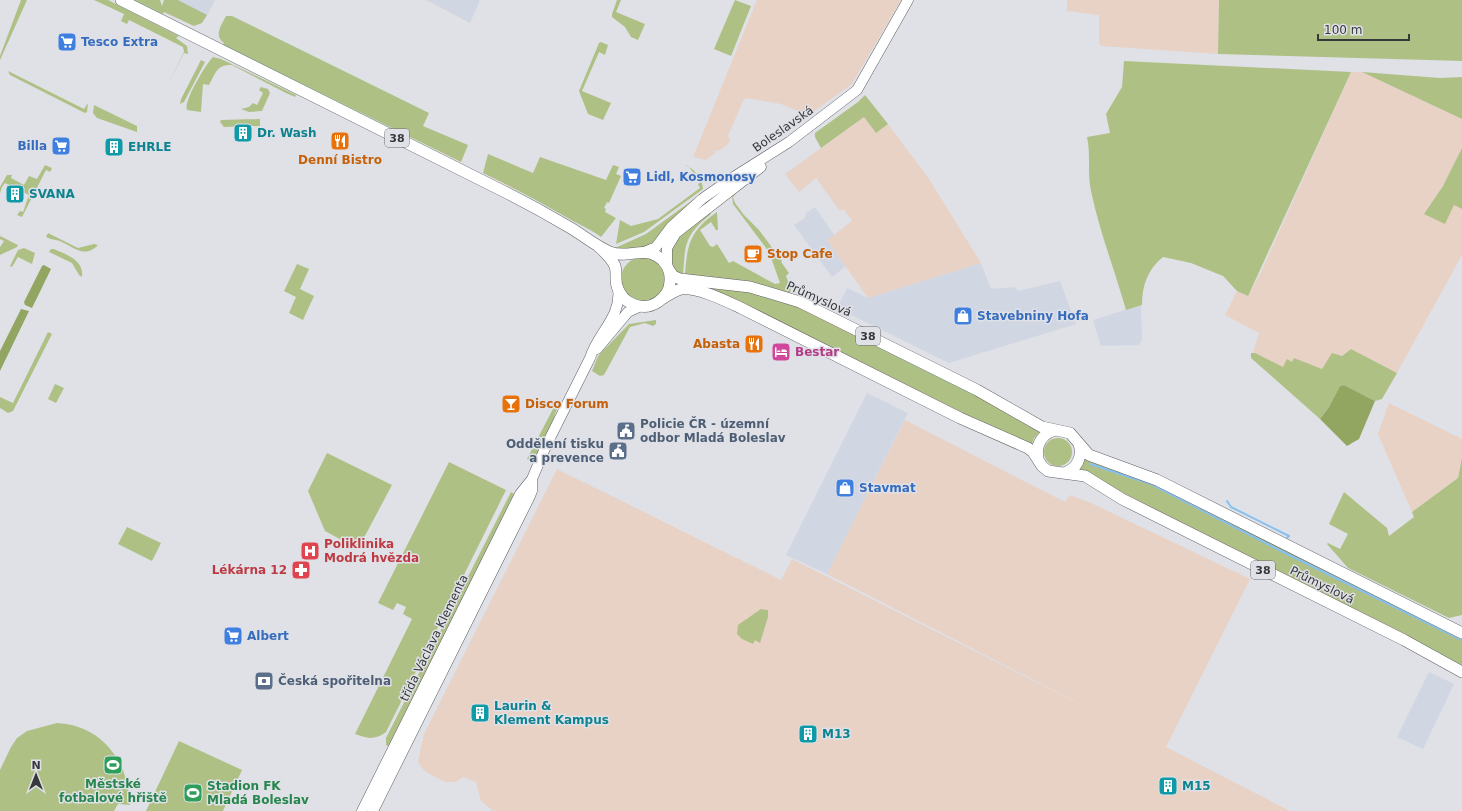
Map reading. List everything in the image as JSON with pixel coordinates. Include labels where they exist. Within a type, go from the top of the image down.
[{"type":"main road","name":"38","points":[[121,0],[503,190],[555,218],[597,245],[614,263],[618,288]]},
{"type":"main road","points":[[597,245],[614,254],[639,253]]},
{"type":"main road","name":"38","points":[[639,253],[657,256],[668,268]]},
{"type":"main road","points":[[616,276],[622,262],[639,253]]},
{"type":"main road","points":[[662,299],[670,286],[668,268]]},
{"type":"main road","name":"Průmyslová","points":[[668,268],[673,276],[680,279],[750,287],[800,302],[977,390],[1042,427],[1070,433],[1089,455],[1157,480],[1462,633]]},
{"type":"main road","points":[[618,288],[627,301],[641,306]]},
{"type":"main road","name":"Průmyslová","points":[[662,299],[674,292],[685,289],[723,300],[960,418],[1028,448],[1038,458],[1042,466],[1048,471],[1085,476],[1122,499],[1404,640],[1462,672]]},
{"type":"main road","name":"38","points":[[641,306],[651,305],[662,299]]},
{"type":"main road","points":[[1038,458],[1037,448],[1041,439],[1048,433],[1059,430]]},
{"type":"main road","points":[[1062,474],[1073,468],[1078,462],[1081,453],[1079,444]]},
{"type":"street","name":"Boleslavská","points":[[639,253],[656,247],[671,227],[702,199],[789,142],[857,90],[908,0]]},
{"type":"street","points":[[668,268],[667,248],[676,233],[757,171],[789,142]]},
{"type":"street","name":"třída Václava Klementa","points":[[362,811],[520,494],[532,479],[546,446],[590,358],[594,345],[615,315],[618,303],[618,288]]},
{"type":"street","name":"třída Václava Klementa","points":[[590,358],[628,312],[641,306]]},
{"type":"street","name":"třída Václava Klementa","points":[[373,811],[529,498],[532,491],[532,479]]},
{"type":"shaded area","points":[[169,0],[215,0],[205,19]]},
{"type":"shaded area","points":[[426,0],[480,0],[470,23]]},
{"type":"shaded area","points":[[757,0],[901,0],[852,84],[806,117],[803,113],[781,104],[746,98],[743,101],[728,136],[730,141],[727,145],[720,150],[714,151],[715,154],[705,160],[693,157]]},
{"type":"shaded area","points":[[1067,0],[1219,0],[1218,54],[1101,46],[1099,43],[1099,15],[1067,11]]},
{"type":"shaded area","points":[[1351,72],[1362,72],[1462,119],[1462,148],[1443,186],[1424,214],[1454,205],[1462,209],[1462,255],[1397,373],[1351,349],[1321,371],[1292,362],[1283,368],[1253,352],[1259,333],[1225,315],[1237,291],[1248,296],[1261,272]]},
{"type":"shaded area","points":[[864,117],[876,133],[888,124],[929,179],[981,263],[868,298],[827,240],[852,221],[844,210],[839,210],[816,178],[799,192],[785,174]]},
{"type":"shaded area","points":[[815,207],[834,235],[827,240],[846,266],[832,277],[794,225],[805,218],[806,213]]},
{"type":"shaded area","name":"Stavebniny Hofa","points":[[981,263],[991,289],[1015,287],[1018,291],[1060,281],[1076,324],[949,363],[837,308],[847,288],[868,298]]},
{"type":"shaded area","points":[[1141,305],[1142,340],[1139,345],[1101,346],[1093,320]]},
{"type":"shaded area","name":"Stavmat","points":[[867,393],[908,413],[827,574],[786,555]]},
{"type":"shaded area","points":[[1389,403],[1462,439],[1462,458],[1458,478],[1412,512],[1378,434]]},
{"type":"shaded area","points":[[905,420],[1065,502],[1070,495],[1091,503],[1250,579],[1166,747],[1290,811],[493,811],[481,801],[476,782],[463,777],[456,782],[445,782],[426,772],[421,767],[418,761],[424,734],[557,469],[781,580],[792,559],[1108,718],[827,574]]},
{"type":"shaded area","points":[[1429,672],[1454,684],[1423,749],[1397,737]]},
{"type":"green space","points":[[21,0],[27,0],[0,60],[0,56]]},
{"type":"green space","points":[[94,0],[108,0],[179,36],[176,38],[187,46],[188,54],[184,53],[167,87],[184,52],[183,47],[129,20],[127,24],[121,21],[124,14]]},
{"type":"green space","points":[[135,0],[160,0],[162,6],[164,0],[178,0],[207,15],[202,23],[194,26],[164,12],[163,14]]},
{"type":"green space","points":[[617,0],[621,0],[616,12],[645,24],[638,40],[631,37],[625,27],[612,17]]},
{"type":"green space","points":[[735,0],[751,6],[731,56],[714,49]]},
{"type":"green space","points":[[1219,0],[1462,0],[1462,61],[1218,54]]},
{"type":"green space","points":[[226,16],[232,16],[429,113],[423,126],[468,145],[461,162],[223,45],[224,43],[219,37],[219,30]]},
{"type":"green space","points":[[601,42],[608,45],[605,55],[599,52],[582,91],[611,103],[603,120],[588,114],[579,91],[599,43]]},
{"type":"green space","points":[[213,57],[221,59],[296,95],[295,97],[232,65],[227,65],[219,68],[209,85],[203,84],[201,112],[187,110],[188,99],[205,67]]},
{"type":"green space","points":[[201,60],[205,62],[184,102],[180,104],[181,99]]},
{"type":"green space","points":[[1124,61],[1351,72],[1248,296],[1237,291],[1223,276],[1191,263],[1163,257],[1153,267],[1147,278],[1143,291],[1142,305],[1126,310],[1094,206],[1089,178],[1089,150],[1087,137],[1110,133],[1106,114],[1122,87]]},
{"type":"green space","points":[[8,71],[84,109],[88,103],[87,112],[85,113],[10,75]]},
{"type":"green space","points":[[1362,72],[1440,78],[1462,77],[1462,119]]},
{"type":"green space","points":[[261,87],[268,89],[270,93],[262,111],[249,112],[241,109],[249,107],[253,103],[257,105],[263,93],[259,90]]},
{"type":"green space","points":[[865,95],[888,124],[876,133],[864,117],[821,148],[815,137],[815,133],[858,102]]},
{"type":"green space","points":[[94,105],[137,126],[137,132],[97,118],[93,113]]},
{"type":"green space","points":[[260,119],[260,126],[224,127],[220,122],[221,120]]},
{"type":"green space","points":[[1462,148],[1462,209],[1454,205],[1445,224],[1424,214],[1443,186]]},
{"type":"green space","points":[[488,154],[533,173],[540,157],[606,180],[613,165],[619,167],[616,174],[621,176],[609,203],[607,202],[604,208],[606,209],[605,212],[616,218],[601,237],[591,230],[483,173]]},
{"type":"green space","points":[[45,165],[52,168],[50,172],[46,170],[22,217],[17,215],[20,211],[23,212],[29,195],[5,183],[0,193],[0,187],[7,175],[12,175],[11,178],[24,185],[29,176],[37,179]]},
{"type":"green space","points":[[689,167],[701,180],[703,189],[644,232],[616,244],[620,220],[631,226],[658,219],[700,188],[698,184],[701,182]]},
{"type":"green space","points":[[737,189],[738,191],[733,197],[735,203],[744,215],[759,230],[789,273],[786,276],[791,289],[790,293],[752,282],[685,276],[687,255],[692,239],[701,226],[717,212],[718,230],[716,230],[711,222],[700,230],[710,246],[713,247],[717,244],[729,263],[733,261],[775,284],[780,283],[769,252],[733,204],[732,195]]},
{"type":"green space","points":[[698,196],[653,245],[627,251],[615,248],[646,234]]},
{"type":"green space","points":[[709,212],[711,214],[702,221],[688,240],[683,276],[678,274],[671,263],[671,244]]},
{"type":"green space","points":[[48,233],[78,248],[94,244],[98,245],[92,250],[77,250],[46,237]]},
{"type":"green space","points":[[0,236],[18,245],[17,247],[0,255],[0,247],[4,241],[0,239]]},
{"type":"green space","points":[[24,248],[35,253],[32,264],[18,257],[12,267],[10,266],[18,250]]},
{"type":"green space","points":[[51,249],[74,259],[80,266],[82,277],[79,275],[72,263],[49,252]]},
{"type":"green space","points":[[647,257],[652,258],[659,263],[664,270],[664,288],[659,295],[652,300],[639,301],[634,300],[627,295],[622,288],[621,275],[622,270],[627,263],[634,258]]},
{"type":"green space","points":[[297,264],[309,269],[300,289],[314,296],[303,320],[289,313],[296,297],[284,291]]},
{"type":"green space","points":[[44,265],[51,269],[32,308],[25,305],[24,302],[42,266]]},
{"type":"green space","points":[[684,284],[730,288],[782,299],[975,392],[1041,431],[1034,438],[1031,446]]},
{"type":"green space","points":[[21,309],[29,311],[0,371],[0,351]]},
{"type":"green space","points":[[656,320],[656,324],[653,326],[645,323],[630,327],[604,375],[600,376],[592,371],[598,356],[629,324]]},
{"type":"green space","points":[[48,332],[52,334],[13,411],[8,413],[0,408],[0,397],[13,403]]},
{"type":"green space","points":[[1351,349],[1397,373],[1382,399],[1375,401],[1344,385],[1340,386],[1329,407],[1320,419],[1251,358],[1251,353],[1255,353],[1283,367],[1287,359],[1292,362],[1294,358],[1322,369],[1332,353],[1342,356]]},
{"type":"green space","points":[[55,384],[64,388],[56,403],[48,399]]},
{"type":"green space","points":[[1344,385],[1375,401],[1359,439],[1347,446],[1320,419],[1329,407],[1340,386]]},
{"type":"green space","points":[[555,405],[558,406],[551,426],[533,462],[527,459]]},
{"type":"green space","points":[[1058,438],[1068,442],[1072,452],[1068,462],[1058,466],[1048,462],[1044,452],[1048,442]]},
{"type":"green space","points":[[327,453],[392,485],[358,549],[325,531],[308,491]]},
{"type":"green space","points":[[1085,457],[1140,477],[1462,637],[1462,666],[1079,471]]},
{"type":"green space","points":[[1462,458],[1462,615],[1449,618],[1348,568],[1327,544],[1328,543],[1340,549],[1348,534],[1329,524],[1344,492],[1387,528],[1389,536],[1414,517],[1412,512],[1458,478]]},
{"type":"green space","points":[[449,462],[506,490],[386,732],[382,735],[371,738],[360,736],[355,734],[412,619],[403,614],[406,607],[397,603],[393,610],[378,603]]},
{"type":"green space","points":[[511,492],[516,495],[390,747],[386,745],[386,738]]},
{"type":"green space","points":[[127,527],[161,543],[152,561],[118,544]]},
{"type":"green space","points":[[761,609],[768,610],[768,617],[760,643],[755,640],[753,644],[742,639],[737,634],[738,625]]},
{"type":"green space","points":[[57,723],[73,725],[87,731],[100,738],[110,749],[124,774],[130,805],[118,804],[114,811],[0,811],[0,770],[11,747],[17,738],[27,731]]},
{"type":"green space","name":"Stadion FK Mladá Boleslav","points":[[179,741],[242,770],[223,811],[146,811]]},
{"type":"waterway","points":[[1090,464],[1151,484],[1281,551],[1462,640]]},
{"type":"waterway","points":[[1227,501],[1231,507],[1289,536],[1287,538]]},
{"type":"place","name":"Tesco Extra","points":[[67,42]]},
{"type":"place","name":"Dr. Wash","points":[[243,133]]},
{"type":"place","name":"Denní Bistro","points":[[340,141]]},
{"type":"place","name":"Billa","points":[[61,146]]},
{"type":"place","name":"EHRLE","points":[[114,147]]},
{"type":"place","name":"Lidl, Kosmonosy","points":[[632,177]]},
{"type":"place","name":"SVANA","points":[[15,194]]},
{"type":"place","name":"Stop Cafe","points":[[753,254]]},
{"type":"place","name":"Stavebniny Hofa","points":[[963,316]]},
{"type":"place","name":"Abasta","points":[[754,344]]},
{"type":"place","name":"Bestar","points":[[781,352]]},
{"type":"place","name":"Disco Forum","points":[[511,404]]},
{"type":"place","name":"Policie ČR - územní odbor Mladá Boleslav","points":[[626,431]]},
{"type":"place","name":"Oddělení tisku a prevence","points":[[618,451]]},
{"type":"place","name":"Stavmat","points":[[845,488]]},
{"type":"place","name":"Poliklinika Modrá hvězda","points":[[310,551]]},
{"type":"place","name":"Lékárna 12","points":[[301,570]]},
{"type":"place","name":"Albert","points":[[233,636]]},
{"type":"place","name":"Česká spořitelna","points":[[264,681]]},
{"type":"place","name":"Laurin & Klement Kampus","points":[[480,713]]},
{"type":"place","name":"M13","points":[[808,734]]},
{"type":"place","name":"Městské fotbalové hřiště","points":[[113,765]]},
{"type":"place","name":"M15","points":[[1168,786]]},
{"type":"place","name":"Stadion FK Mladá Boleslav","points":[[193,793]]}]
